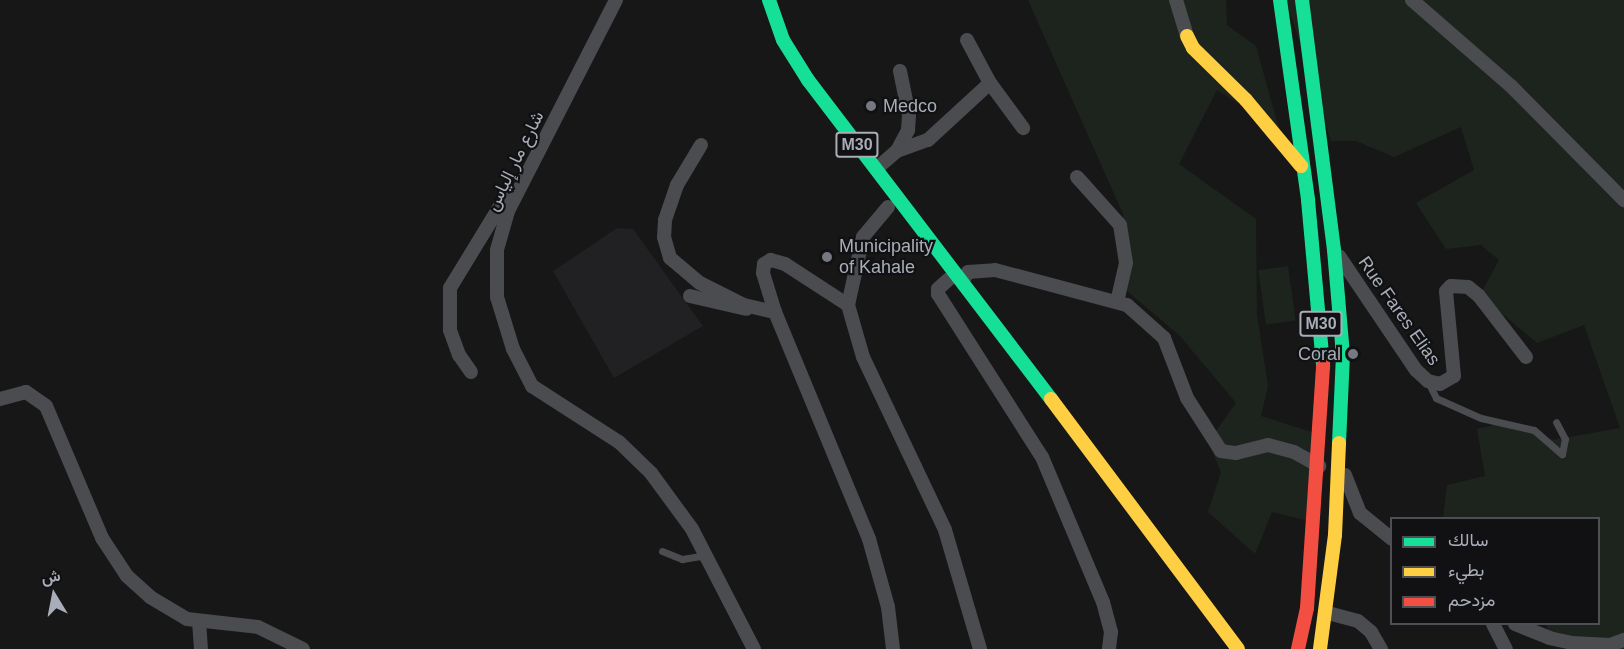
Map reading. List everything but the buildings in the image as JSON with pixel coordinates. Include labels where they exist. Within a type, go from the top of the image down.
[{"type":"highway","name":"M30","points":[[758,0],[788,65],[888,207],[956,279],[1238,649]]},
{"type":"highway","name":"M30","points":[[769,0],[796,62],[956,279],[1219,649]]},
{"type":"highway","name":"M30","points":[[1280,0],[1288,80],[1302,167],[1321,317],[1319,466],[1307,608],[1298,649]]},
{"type":"highway","name":"M30","points":[[1302,0],[1334,250],[1343,355],[1339,465],[1328,613],[1320,649]]},
{"type":"highway","points":[[1187,36],[1202,44],[1267,99],[1297,136]]},
{"type":"highway","points":[[1187,36],[1193,48],[1246,100],[1293,161],[1302,167]]},
{"type":"highway","points":[[1267,99],[1288,80]]},
{"type":"street","name":"شارع مار إلياس","points":[[615,0],[508,211],[497,250],[497,297],[513,349],[542,394],[619,442],[651,473],[704,550],[754,649]]},
{"type":"street","points":[[1176,0],[1187,36]]},
{"type":"street","points":[[1412,0],[1502,78],[1624,200]]},
{"type":"street","points":[[967,40],[990,83],[1023,128]]},
{"type":"street","points":[[897,151],[908,130],[909,115],[900,71]]},
{"type":"street","points":[[876,169],[897,151],[928,140],[990,83]]},
{"type":"street","points":[[701,145],[671,200],[665,220],[667,249],[685,273],[752,307],[775,312]]},
{"type":"street","points":[[471,372],[459,355],[450,330],[450,288],[516,178],[526,172]]},
{"type":"street","points":[[1077,177],[1120,225],[1126,263],[1117,301]]},
{"type":"street","points":[[888,207],[863,237],[848,305],[863,357],[945,530],[980,649]]},
{"type":"street","name":"Rue Fares Elias","points":[[1334,250],[1416,370],[1428,381],[1440,384],[1454,376],[1446,291],[1451,286],[1468,287],[1479,296],[1526,357]]},
{"type":"street","points":[[848,305],[785,264],[771,260],[764,264],[763,273],[775,312],[869,539],[888,607],[892,649]]},
{"type":"street","points":[[1109,649],[1111,632],[1103,602],[1042,457],[938,294],[938,289],[968,272],[995,270],[1117,301],[1136,310],[1164,338],[1187,398],[1221,451],[1236,453],[1268,445],[1294,452],[1319,466]]},
{"type":"street","points":[[690,296],[739,310],[752,307]]},
{"type":"street","points":[[0,399],[26,392],[41,401],[57,426],[99,532],[116,561],[162,607],[199,621],[258,627],[303,649]]},
{"type":"street","points":[[1339,465],[1360,513],[1390,536]]},
{"type":"street","points":[[1328,613],[1358,621],[1371,632],[1381,649]]},
{"type":"street","points":[[199,621],[201,649]]},
{"type":"street","points":[[1494,625],[1506,649]]},
{"type":"street","points":[[1517,625],[1549,638],[1612,647],[1624,640]]},
{"type":"lane","points":[[1428,381],[1436,398],[1481,418],[1534,430],[1562,454],[1565,439],[1556,422]]},
{"type":"lane","points":[[662,551],[682,560],[700,556],[704,550]]},
{"type":"shaded area","points":[[1028,0],[1226,0],[1227,25],[1256,46],[1279,129],[1217,90],[1179,164],[1256,219],[1257,315],[1268,386],[1261,416],[1321,435],[1317,523],[1272,512],[1255,554],[1208,512],[1221,472],[1208,442],[1236,403],[1180,336],[1127,291],[1123,214]]},
{"type":"shaded area","points":[[1286,0],[1624,0],[1624,649],[1586,649],[1549,633],[1546,625],[1600,625],[1600,517],[1443,517],[1447,485],[1485,476],[1477,429],[1510,421],[1553,440],[1620,428],[1584,325],[1537,343],[1480,295],[1499,260],[1481,245],[1446,249],[1416,203],[1474,170],[1461,127],[1394,157],[1356,141],[1331,141]]},
{"type":"shaded area","points":[[617,228],[633,229],[703,326],[614,378],[553,271]]},
{"type":"shaded area","points":[[1288,266],[1296,320],[1266,325],[1258,270]]},
{"type":"traffic: fast","points":[[769,0],[783,40],[808,80],[1051,399]]},
{"type":"traffic: fast","points":[[1280,0],[1308,200],[1323,366]]},
{"type":"traffic: fast","points":[[1302,0],[1334,250],[1343,355],[1339,443]]},
{"type":"traffic: slow","points":[[1187,36],[1193,48],[1246,100],[1301,166]]},
{"type":"traffic: slow","points":[[1051,399],[1238,649]]},
{"type":"traffic: slow","points":[[1320,649],[1335,535],[1339,443]]},
{"type":"traffic: jam","points":[[1298,649],[1307,608],[1323,366]]},
{"type":"place","name":"Medco","points":[[871,106]]},
{"type":"place","name":"Municipality of Kahale","points":[[827,257]]},
{"type":"place","name":"Coral","points":[[1353,354]]}]
